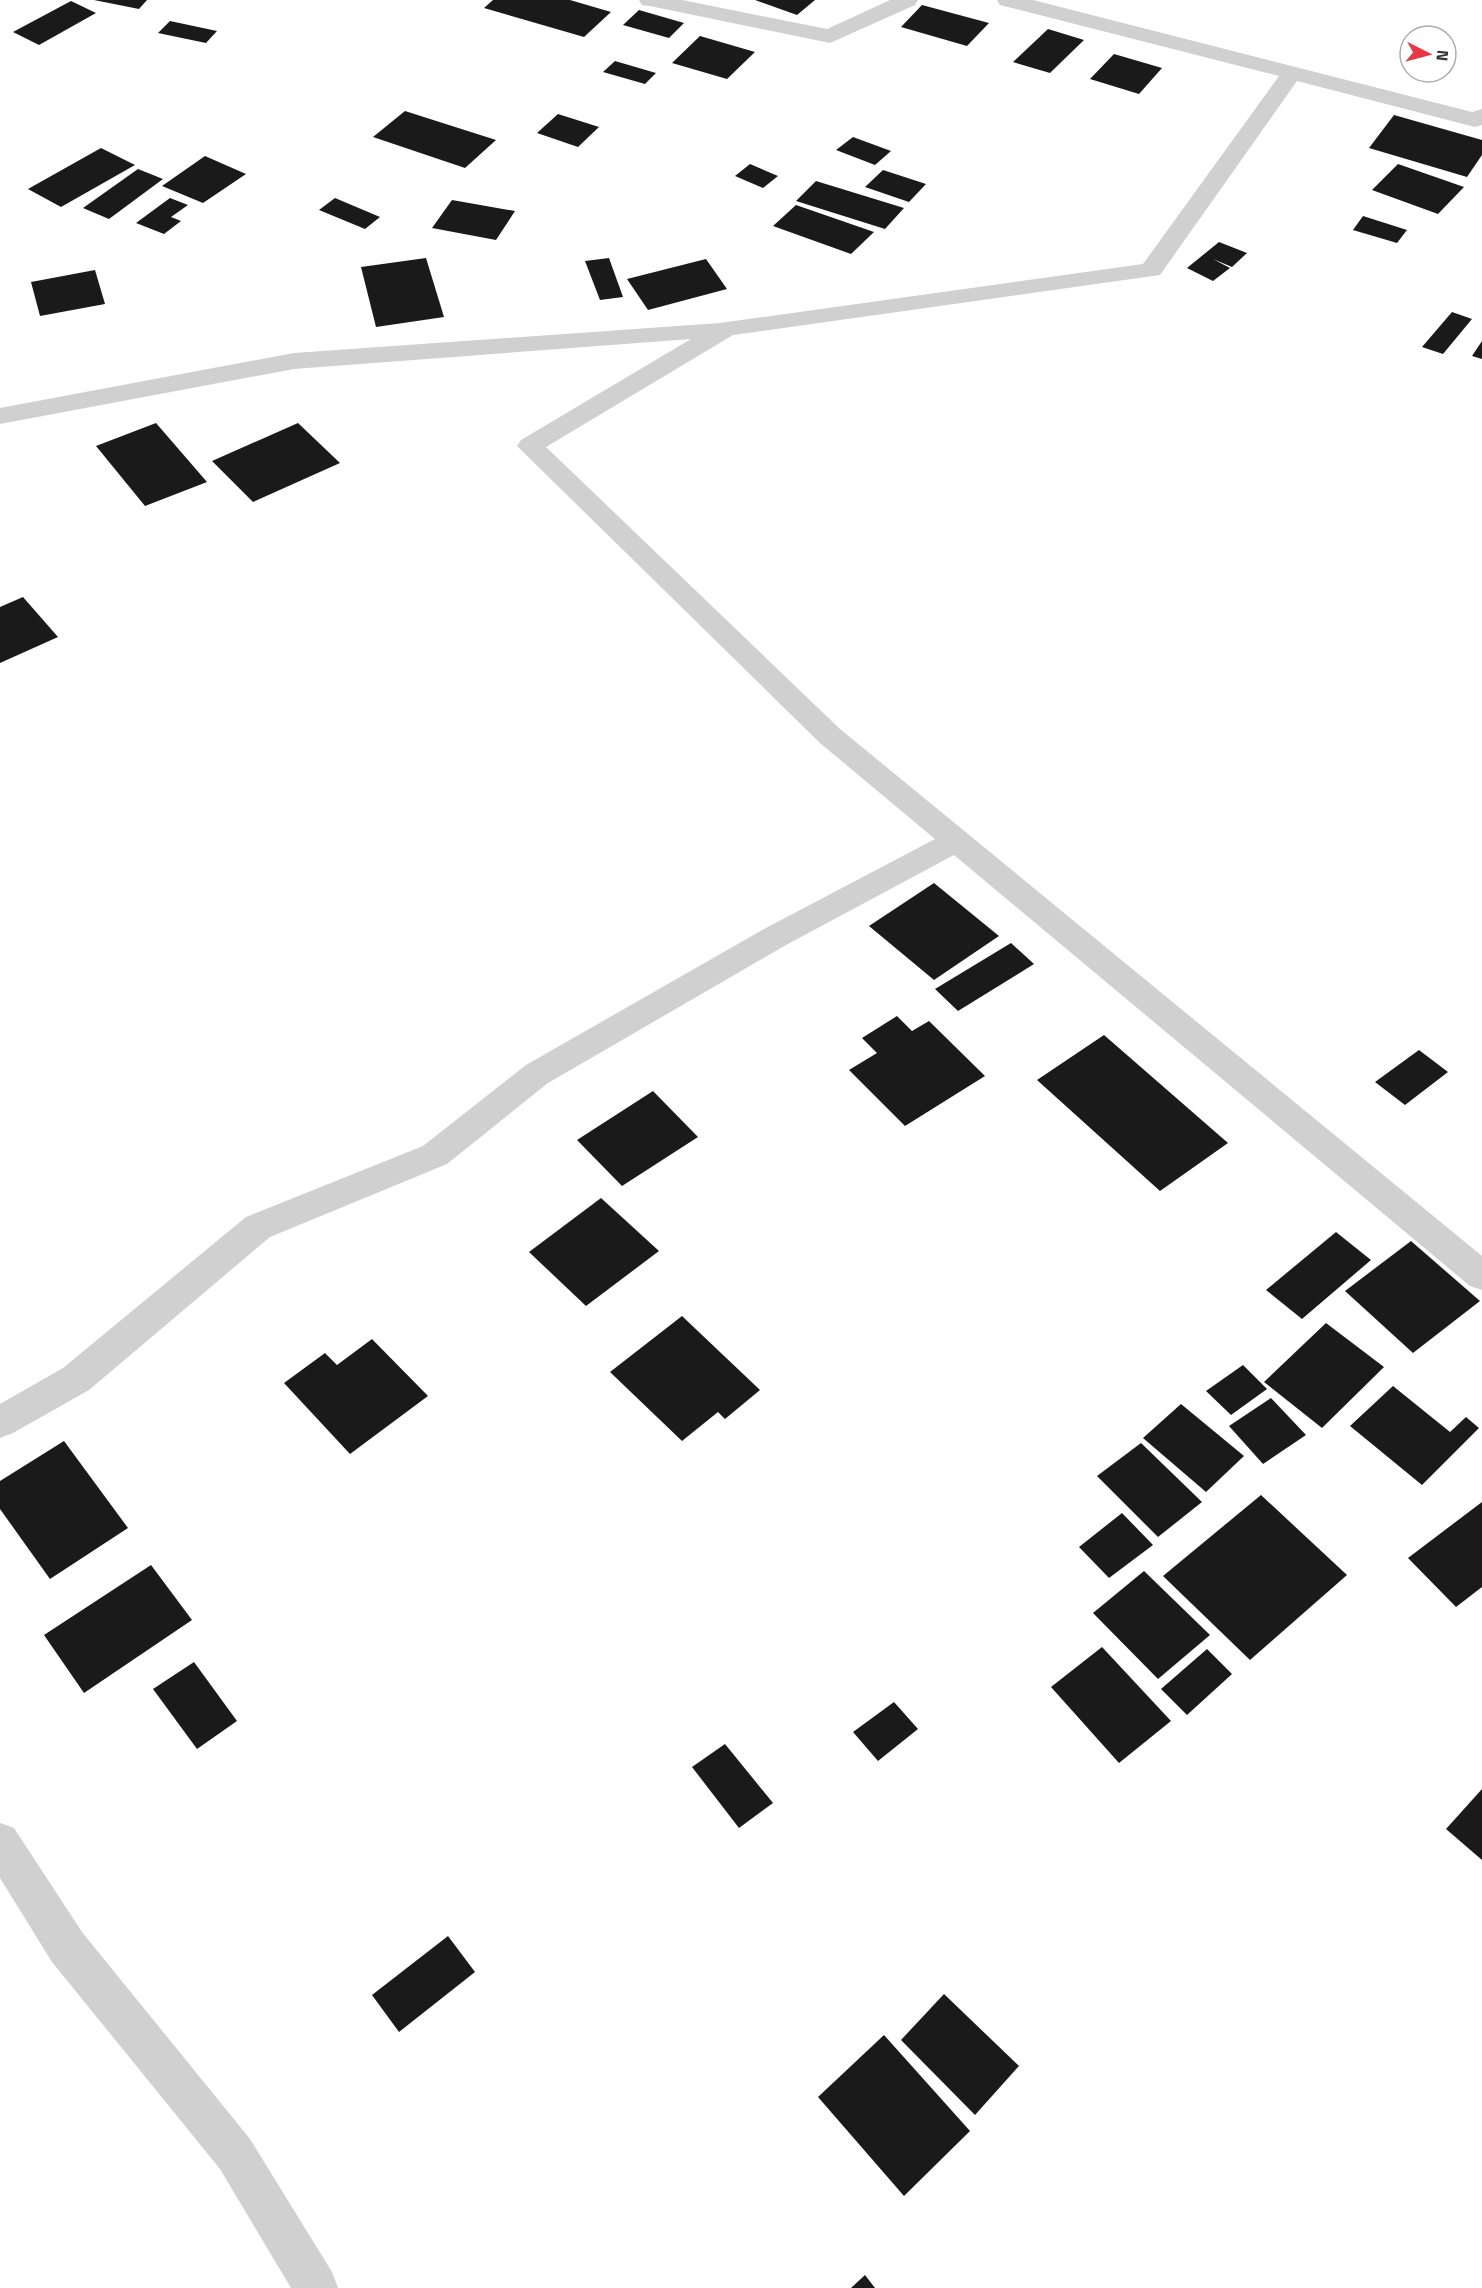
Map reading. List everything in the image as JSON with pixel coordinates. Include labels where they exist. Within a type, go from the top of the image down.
[{"type":"street","points":[[650,0],[830,36],[907,0]]},
{"type":"street","points":[[1008,0],[1475,120],[1482,116]]},
{"type":"street","points":[[0,416],[294,362],[726,329],[1151,270],[1293,73]]},
{"type":"street","points":[[726,329],[530,446],[830,736],[1482,1276]]},
{"type":"street","points":[[0,1422],[76,1379],[258,1227],[435,1155],[537,1074],[775,938],[956,841]]},
{"type":"street","points":[[0,1842],[67,1947],[235,2154],[316,2288]]},
{"type":"building","points":[[94,0],[147,0],[139,9]]},
{"type":"building","points":[[493,0],[570,0],[611,12],[584,37],[484,8]]},
{"type":"building","points":[[755,0],[815,0],[797,15]]},
{"type":"building","points":[[71,1],[96,13],[39,45],[13,32]]},
{"type":"building","points":[[922,5],[989,23],[967,46],[901,27]]},
{"type":"building","points":[[639,10],[684,23],[669,38],[623,25]]},
{"type":"building","points":[[170,21],[217,31],[206,43],[158,33]]},
{"type":"building","points":[[1048,29],[1084,40],[1050,73],[1013,62]]},
{"type":"building","points":[[700,36],[755,52],[727,79],[672,63]]},
{"type":"building","points":[[1114,54],[1162,68],[1139,94],[1090,79]]},
{"type":"building","points":[[615,61],[656,73],[645,84],[603,72]]},
{"type":"building","points":[[405,111],[496,140],[465,168],[373,137]]},
{"type":"building","points":[[558,114],[599,127],[578,147],[537,133]]},
{"type":"building","points":[[1394,115],[1482,140],[1482,155],[1467,177],[1369,148]]},
{"type":"building","points":[[853,137],[891,151],[875,165],[836,150]]},
{"type":"building","points":[[101,148],[135,165],[61,207],[28,189]]},
{"type":"building","points":[[205,156],[246,174],[203,203],[162,186]]},
{"type":"building","points":[[750,164],[778,176],[763,188],[735,176]]},
{"type":"building","points":[[1398,164],[1464,187],[1438,214],[1372,190]]},
{"type":"building","points":[[138,169],[163,179],[109,219],[83,208]]},
{"type":"building","points":[[883,170],[926,184],[909,202],[865,187]]},
{"type":"building","points":[[816,181],[904,208],[885,229],[796,201]]},
{"type":"building","points":[[170,198],[188,205],[171,217],[181,221],[164,234],[136,223]]},
{"type":"building","points":[[335,198],[380,217],[365,229],[319,210]]},
{"type":"building","points":[[452,200],[515,211],[496,240],[432,228]]},
{"type":"building","points":[[796,205],[874,232],[851,254],[773,226]]},
{"type":"building","points":[[1363,216],[1407,230],[1397,243],[1353,230]]},
{"type":"building","points":[[1219,242],[1247,253],[1232,267],[1213,259],[1230,268],[1213,281],[1187,268]]},
{"type":"building","points":[[426,258],[444,317],[376,327],[361,267]]},
{"type":"building","points":[[609,258],[623,297],[600,300],[585,261]]},
{"type":"building","points":[[706,259],[727,289],[648,310],[627,279]]},
{"type":"building","points":[[95,270],[105,304],[40,316],[31,282]]},
{"type":"building","points":[[1452,312],[1472,319],[1443,354],[1422,347]]},
{"type":"building","points":[[1482,341],[1482,359],[1472,356]]},
{"type":"building","points":[[156,423],[207,482],[145,506],[96,446]]},
{"type":"building","points":[[298,423],[340,463],[253,502],[212,461]]},
{"type":"building","points":[[23,597],[58,637],[0,663],[0,607]]},
{"type":"building","points":[[934,883],[999,936],[934,980],[869,926]]},
{"type":"building","points":[[1011,943],[1034,964],[958,1011],[935,989]]},
{"type":"building","points":[[897,1016],[912,1031],[929,1021],[985,1076],[905,1126],[849,1070],[877,1053],[862,1038]]},
{"type":"building","points":[[1104,1035],[1228,1143],[1160,1191],[1037,1080]]},
{"type":"building","points":[[1419,1050],[1448,1072],[1405,1105],[1375,1082]]},
{"type":"building","points":[[653,1091],[698,1137],[622,1186],[577,1140]]},
{"type":"building","points":[[601,1198],[659,1251],[586,1306],[529,1252]]},
{"type":"building","points":[[1336,1232],[1371,1260],[1302,1319],[1266,1290]]},
{"type":"building","points":[[1411,1241],[1480,1301],[1413,1353],[1345,1291]]},
{"type":"building","points":[[682,1316],[760,1390],[725,1419],[718,1412],[682,1441],[610,1372]]},
{"type":"building","points":[[1326,1323],[1384,1367],[1322,1428],[1264,1382]]},
{"type":"building","points":[[372,1339],[428,1396],[350,1454],[284,1383],[325,1353],[337,1365]]},
{"type":"building","points":[[1243,1365],[1267,1389],[1231,1415],[1206,1391]]},
{"type":"building","points":[[1393,1386],[1450,1432],[1466,1417],[1479,1428],[1422,1485],[1350,1426]]},
{"type":"building","points":[[1271,1398],[1306,1435],[1263,1464],[1229,1426]]},
{"type":"building","points":[[1181,1404],[1244,1456],[1206,1492],[1143,1438]]},
{"type":"building","points":[[64,1441],[128,1528],[50,1579],[0,1509],[0,1481]]},
{"type":"building","points":[[1141,1443],[1202,1502],[1158,1537],[1097,1476]]},
{"type":"building","points":[[1261,1495],[1347,1575],[1250,1660],[1163,1576]]},
{"type":"building","points":[[1482,1502],[1482,1587],[1456,1607],[1408,1558]]},
{"type":"building","points":[[1122,1513],[1153,1545],[1109,1578],[1079,1547]]},
{"type":"building","points":[[151,1565],[192,1620],[84,1693],[44,1635]]},
{"type":"building","points":[[1144,1571],[1210,1635],[1158,1679],[1093,1613]]},
{"type":"building","points":[[1102,1647],[1171,1721],[1119,1763],[1051,1687]]},
{"type":"building","points":[[1207,1649],[1232,1674],[1187,1715],[1161,1689]]},
{"type":"building","points":[[194,1662],[237,1721],[197,1749],[153,1689]]},
{"type":"building","points":[[894,1702],[918,1729],[878,1761],[853,1732]]},
{"type":"building","points":[[725,1744],[773,1803],[739,1828],[692,1767]]},
{"type":"building","points":[[1482,1789],[1482,1860],[1446,1829]]},
{"type":"building","points":[[448,1936],[475,1972],[399,2032],[372,1995]]},
{"type":"building","points":[[944,1994],[1019,2066],[975,2115],[901,2040]]},
{"type":"building","points":[[884,2035],[970,2131],[904,2196],[818,2097]]},
{"type":"building","points":[[865,2275],[875,2288],[851,2288]]}]
